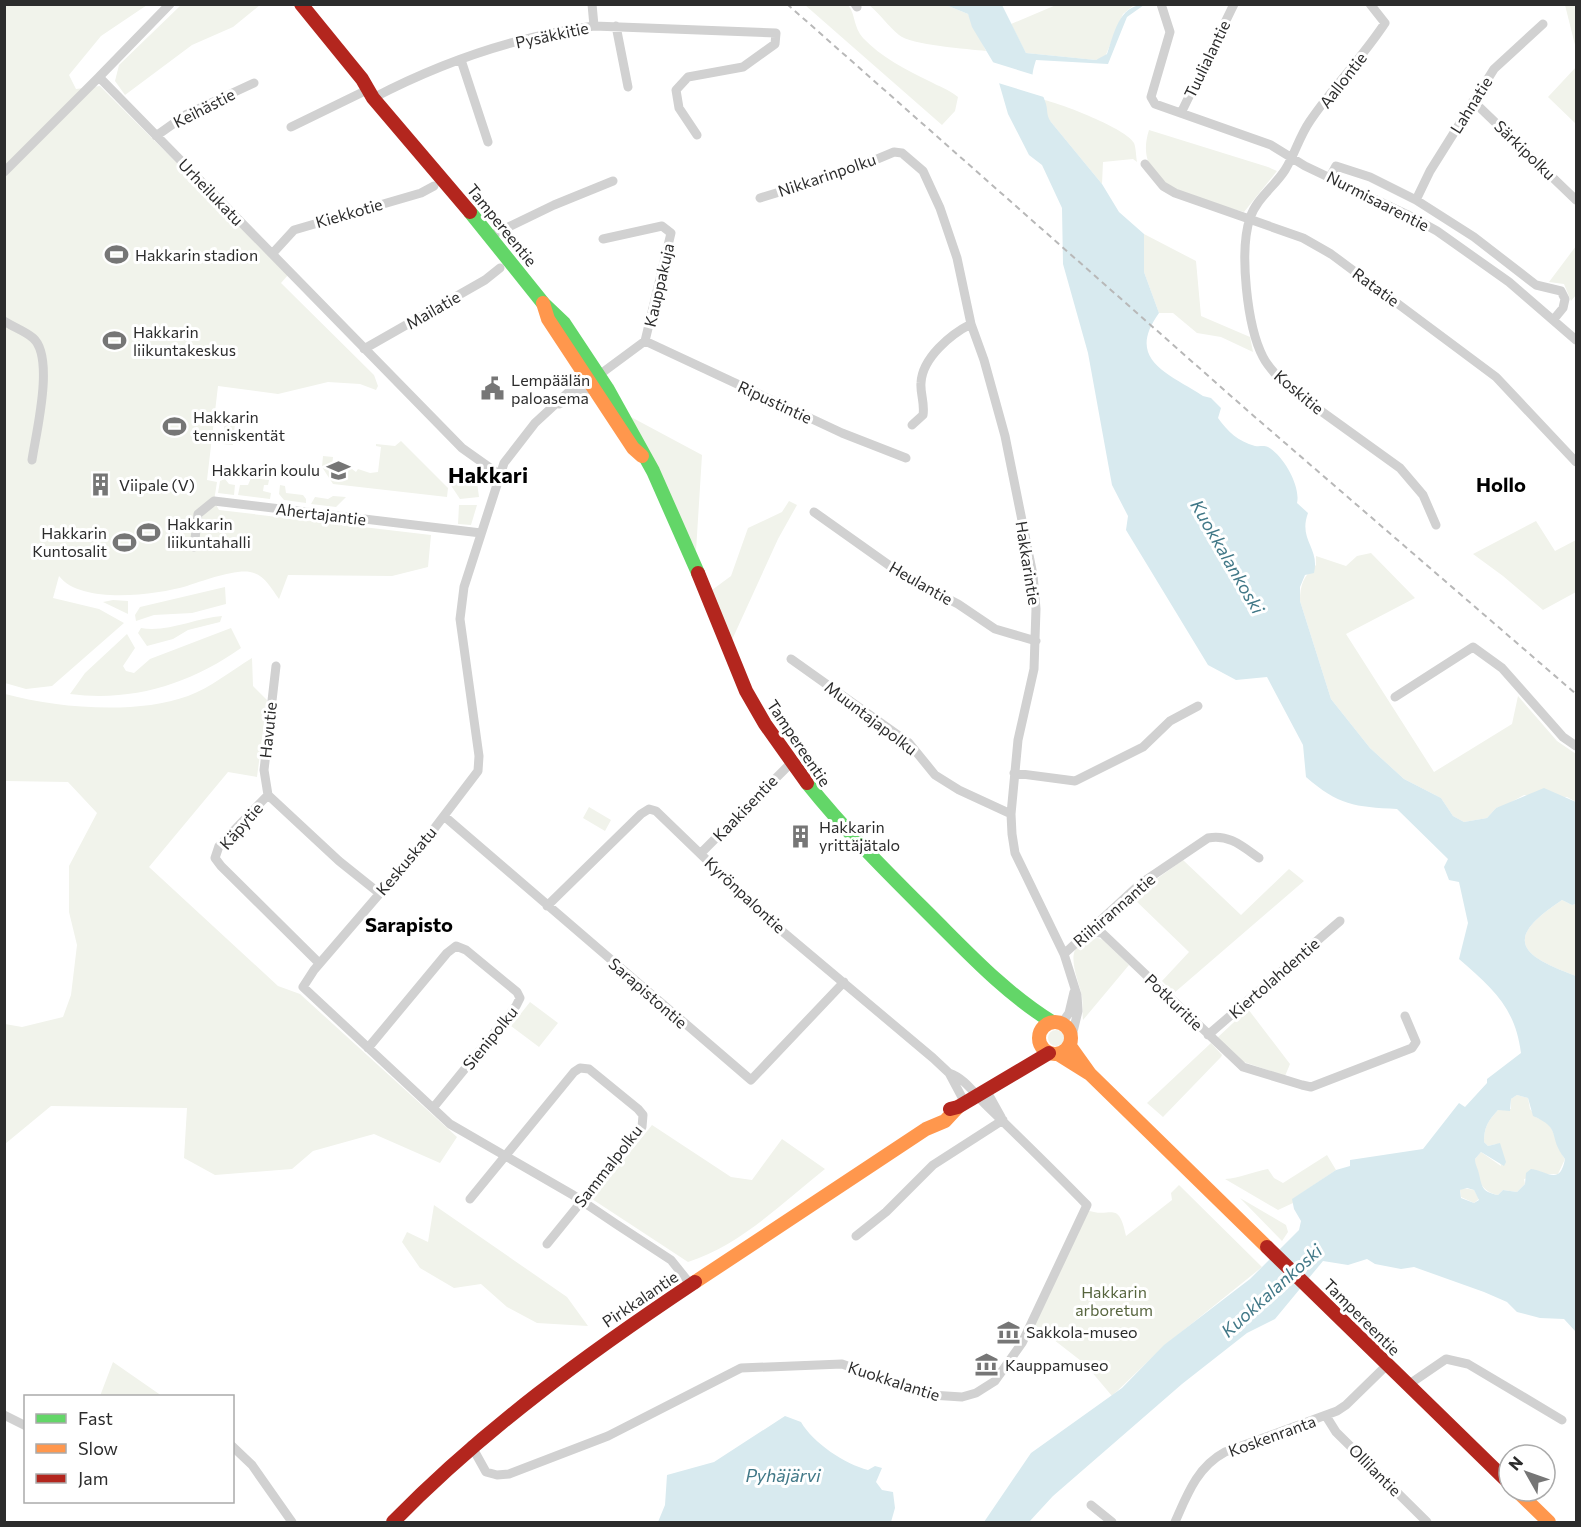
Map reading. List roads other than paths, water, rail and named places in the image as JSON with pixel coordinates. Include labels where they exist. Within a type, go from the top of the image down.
[{"type":"main road","name":"Tampereentie","points":[[301,4],[543,303],[555,312],[593,379],[638,437],[644,457],[671,512],[746,691],[790,764],[866,853],[1009,992],[1053,1054],[1090,1074]]},
{"type":"main road","name":"Tampereentie","points":[[1009,992],[1057,1023],[1071,1041],[1090,1074],[1497,1471]]},
{"type":"main road","name":"Pirkkalantie","points":[[1013,1073],[1040,1037],[1057,1023]]},
{"type":"main road","name":"Pirkkalantie","points":[[393,1522],[471,1445],[563,1371],[926,1129],[945,1121],[971,1099],[1013,1073],[1053,1054],[1071,1041]]},
{"type":"main road","points":[[1529,1503],[1549,1522]]},
{"type":"street","points":[[4,172],[170,4]]},
{"type":"street","points":[[592,4],[594,26]]},
{"type":"street","name":"Nurmisaarentie","points":[[1161,4],[1170,32],[1151,97],[1155,104],[1271,145],[1291,158],[1437,231],[1509,282],[1576,340]]},
{"type":"street","name":"Tuulialantie","points":[[1181,113],[1234,4]]},
{"type":"street","name":"Aallontie","points":[[1291,158],[1298,139],[1312,118],[1385,23],[1370,4]]},
{"type":"street","name":"Lahnatie","points":[[1416,200],[1430,171],[1494,69],[1543,24]]},
{"type":"street","points":[[615,26],[628,87]]},
{"type":"street","name":"Pysäkkitie","points":[[291,127],[371,90],[499,46],[565,30],[615,26],[776,33],[775,44],[743,67],[688,77],[676,90],[679,108],[697,135]]},
{"type":"street","points":[[461,60],[488,142]]},
{"type":"street","name":"Urheilukatu","points":[[99,77],[462,448],[500,475]]},
{"type":"street","name":"Keihästie","points":[[156,136],[187,114],[254,83]]},
{"type":"street","name":"Särkipolku","points":[[1473,101],[1576,200]]},
{"type":"street","name":"Nikkarinpolku","points":[[760,198],[851,170],[894,152]]},
{"type":"street","name":"Hakkarintie","points":[[894,152],[902,153],[923,171],[940,208],[957,258],[971,324],[984,360],[1005,436],[1033,575],[1036,641],[1034,669],[1014,773],[1011,814],[1015,853],[1064,954],[1079,1007],[1071,1041]]},
{"type":"street","name":"Koskitie","points":[[1291,158],[1285,171],[1250,218],[1245,249],[1254,333],[1263,358],[1289,388],[1400,468],[1423,495],[1436,525]]},
{"type":"street","name":"Ratatie","points":[[1145,164],[1163,186],[1174,193],[1250,218],[1316,244],[1481,364],[1513,394],[1576,462]]},
{"type":"street","points":[[1330,177],[1336,166],[1370,177],[1416,200],[1474,237],[1536,285],[1561,291],[1565,299],[1563,308],[1554,320]]},
{"type":"street","points":[[490,236],[554,205],[613,181]]},
{"type":"street","name":"Kiekkotie","points":[[272,254],[294,230],[421,193],[434,186]]},
{"type":"street","name":"Kauppakuja","points":[[593,379],[645,341],[671,233],[662,226],[603,239]]},
{"type":"street","name":"Mailatie","points":[[364,349],[485,280],[500,268]]},
{"type":"street","points":[[4,321],[34,338],[42,358],[44,378],[32,460]]},
{"type":"street","points":[[912,425],[923,415],[925,404],[920,384],[923,371],[957,331],[971,324]]},
{"type":"street","name":"Ripustintie","points":[[645,341],[842,433],[906,458]]},
{"type":"street","name":"Keskuskatu","points":[[593,379],[557,404],[518,444],[500,475],[481,533],[460,605],[479,764],[475,776],[320,963],[303,987],[433,1108],[461,1131],[582,1201],[671,1260],[691,1285]]},
{"type":"street","name":"Ahertajantie","points":[[194,546],[198,514],[214,501],[481,533]]},
{"type":"street","name":"Heulantie","points":[[814,512],[907,578],[958,604],[995,629],[1036,641]]},
{"type":"street","points":[[1395,697],[1473,647],[1502,668],[1563,737],[1576,746]]},
{"type":"street","name":"Muuntajapolku","points":[[791,659],[909,743],[935,775],[959,790],[1011,814]]},
{"type":"street","name":"Havutie","points":[[268,795],[264,770],[276,666]]},
{"type":"street","points":[[1014,773],[1075,781],[1143,747],[1170,721],[1198,706]]},
{"type":"street","name":"Kaakisentie","points":[[701,853],[790,764]]},
{"type":"street","name":"Käpytie","points":[[320,963],[215,858],[219,846],[268,795],[339,861],[379,893]]},
{"type":"street","name":"Kyrönpalontie","points":[[547,906],[633,821],[649,809],[656,811],[770,921],[949,1073],[963,1079],[971,1099]]},
{"type":"street","name":"Sarapistontie","points":[[444,816],[751,1080],[844,982]]},
{"type":"street","name":"Riihirannantie","points":[[1064,954],[1140,884],[1208,838],[1219,836],[1232,839],[1259,858]]},
{"type":"street","name":"Kiertolahdentie","points":[[1208,1035],[1340,921]]},
{"type":"street","name":"Potkuritie","points":[[1088,933],[1102,933],[1243,1067],[1311,1087],[1409,1050],[1416,1042],[1405,1016]]},
{"type":"street","name":"Sienipolku","points":[[368,1048],[447,952],[456,946],[466,950],[517,992],[520,998],[516,1006],[433,1108]]},
{"type":"street","points":[[1057,1023],[1071,1008],[1074,990]]},
{"type":"street","name":"Sammalpolku","points":[[470,1199],[574,1072],[580,1068],[589,1069],[638,1109],[644,1122],[547,1244]]},
{"type":"street","name":"Kuokkalantie","points":[[471,1445],[486,1472],[497,1475],[509,1474],[608,1436],[741,1368],[842,1364],[926,1394],[948,1398],[962,1397],[986,1387],[1002,1372],[1022,1343],[1087,1205],[1002,1118],[971,1099]]},
{"type":"street","points":[[856,1236],[886,1212],[933,1165],[1002,1118]]},
{"type":"street","points":[[1408,1385],[1446,1359],[1468,1364],[1563,1420]]},
{"type":"street","name":"Koskenranta","points":[[1175,1522],[1193,1483],[1210,1462],[1233,1449],[1326,1416],[1346,1405],[1387,1365]]},
{"type":"street","points":[[4,1415],[24,1425]]},
{"type":"street","name":"Ollilantie","points":[[1326,1416],[1336,1432],[1427,1522]]},
{"type":"street","points":[[234,1448],[252,1465],[292,1522]]},
{"type":"street","points":[[1091,1505],[1112,1522]]},
{"type":"water","name":"Kuokkalankoski","points":[[946,5],[1002,5],[1026,53],[1096,60],[1107,54],[1123,15],[1136,6],[1144,5],[1127,17],[1108,64],[1036,60],[1033,81],[1043,97],[1051,122],[1102,184],[1119,212],[1144,234],[1144,272],[1159,313],[1150,329],[1147,343],[1149,354],[1155,364],[1203,396],[1211,398],[1221,408],[1218,418],[1226,428],[1249,444],[1265,446],[1274,451],[1294,480],[1298,496],[1297,503],[1308,513],[1306,530],[1315,564],[1314,573],[1305,575],[1300,587],[1300,601],[1331,699],[1370,748],[1404,779],[1441,798],[1453,816],[1464,822],[1487,818],[1496,808],[1544,788],[1576,802],[1576,904],[1572,905],[1562,900],[1531,925],[1525,936],[1526,945],[1531,953],[1541,961],[1576,976],[1576,1332],[1564,1319],[1540,1318],[1517,1312],[1507,1302],[1414,1267],[1401,1269],[1375,1264],[1367,1259],[1348,1265],[1323,1261],[1275,1319],[1247,1333],[1182,1384],[1053,1496],[1029,1522],[984,1522],[1031,1453],[1122,1388],[1164,1345],[1250,1279],[1299,1230],[1301,1221],[1294,1209],[1292,1199],[1336,1170],[1350,1166],[1350,1160],[1423,1149],[1459,1103],[1465,1107],[1487,1083],[1487,1079],[1521,1053],[1514,1023],[1508,1011],[1492,990],[1459,959],[1468,923],[1459,882],[1449,880],[1444,867],[1448,859],[1397,809],[1348,803],[1328,794],[1306,777],[1303,745],[1267,677],[1236,680],[1208,665],[1126,530],[1128,516],[1112,485],[1088,353],[1063,264],[1062,208],[1042,165],[1029,155],[1008,114],[993,62],[972,27],[968,14]],"holes":[[[1517,1095],[1528,1098],[1533,1116],[1552,1129],[1565,1159],[1560,1173],[1552,1175],[1531,1169],[1526,1173],[1525,1184],[1517,1192],[1503,1190],[1498,1195],[1484,1188],[1475,1159],[1481,1152],[1504,1166],[1506,1162],[1500,1143],[1488,1146],[1484,1142],[1485,1132],[1489,1121],[1498,1110],[1510,1111],[1511,1099]],[[1467,1188],[1474,1190],[1479,1200],[1474,1203],[1461,1198],[1460,1190]]]},
{"type":"water","name":"Pyhäjärvi","points":[[785,1416],[801,1422],[821,1445],[850,1463],[868,1470],[875,1466],[882,1468],[876,1482],[882,1490],[893,1492],[895,1508],[891,1522],[658,1522],[665,1505],[667,1475],[714,1462]]},
{"type":"railway","points":[[787,4],[1248,411],[1576,694]]},
{"type":"place","name":"Hakkarin stadion","points":[[117,255]]},
{"type":"place","name":"Hakkarin liikuntakeskus","points":[[115,341]]},
{"type":"place","name":"Lempäälän paloasema","points":[[493,389]]},
{"type":"place","name":"Hakkarin tenniskentät","points":[[175,426]]},
{"type":"place","name":"Hakkarin koulu","points":[[338,470]]},
{"type":"place","name":"Viipale (V)","points":[[101,485]]},
{"type":"place","name":"Hakkarin liikuntahalli","points":[[149,533]]},
{"type":"place","name":"Hakkarin Kuntosalit","points":[[125,542]]},
{"type":"place","name":"Hakkarin yrittäjätalo","points":[[801,836]]},
{"type":"place","name":"Sakkola-museo","points":[[1008,1332]]},
{"type":"place","name":"Kauppamuseo","points":[[987,1365]]},
{"type":"district","name":"Hakkari","points":[[488,475]]},
{"type":"district","name":"Hollo","points":[[1501,485]]},
{"type":"district","name":"Sarapisto","points":[[409,925]]},
{"type":"park label","name":"Hakkarin arboretum","points":[[1114,1301]]}]
